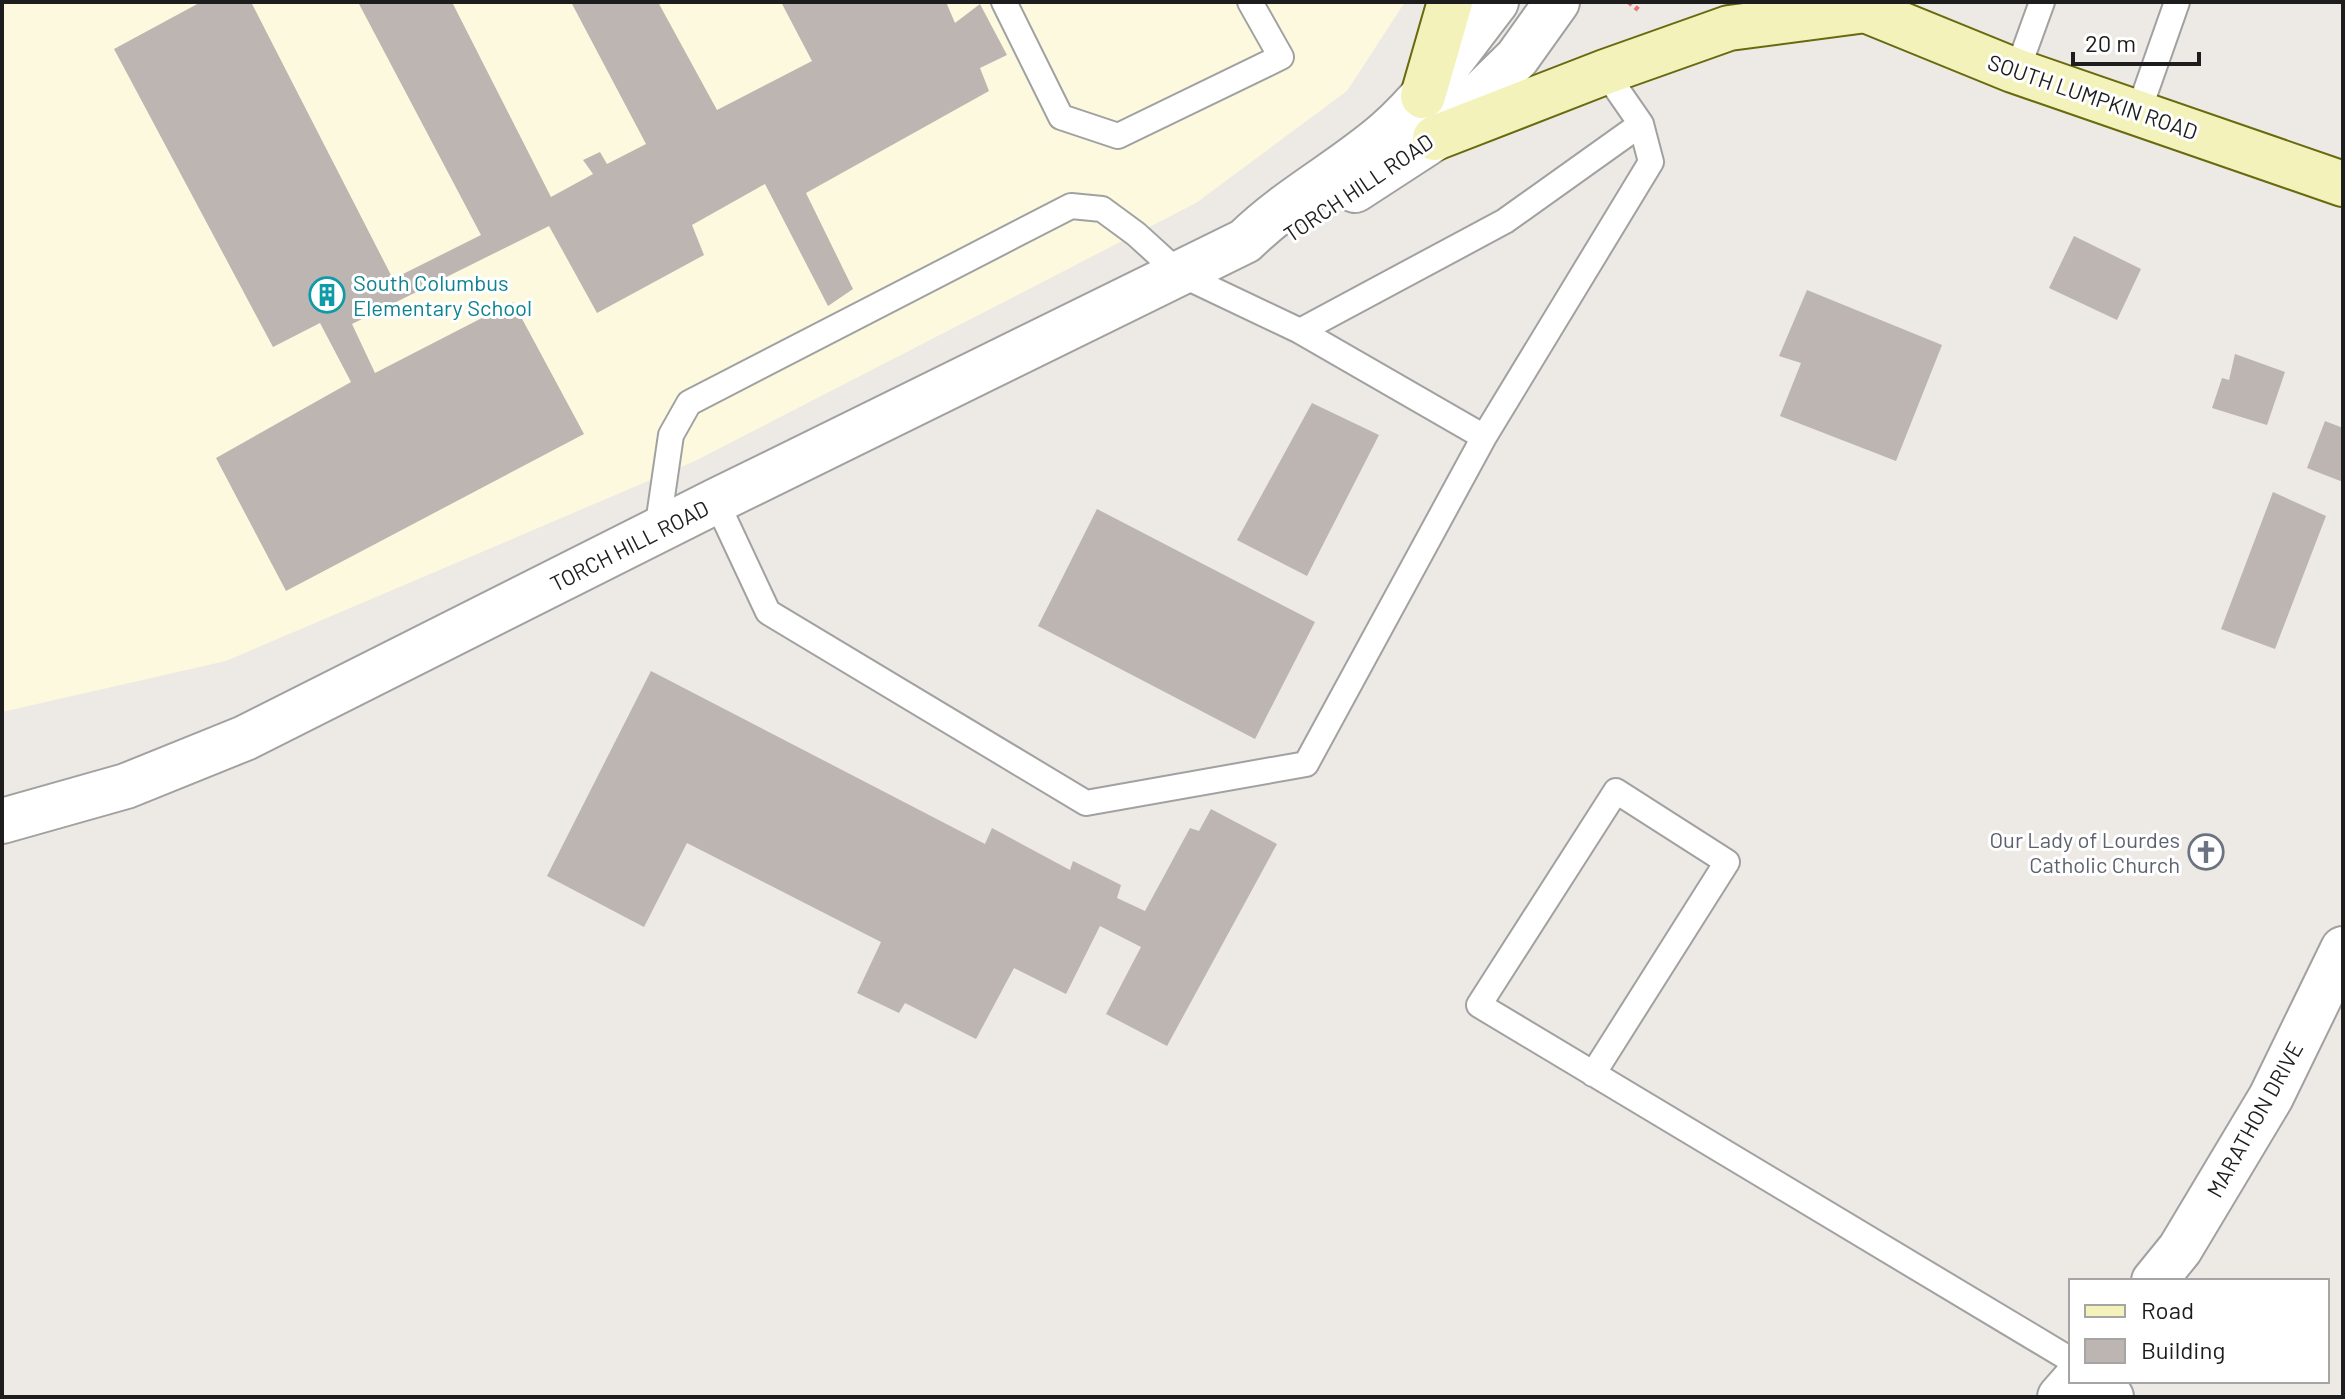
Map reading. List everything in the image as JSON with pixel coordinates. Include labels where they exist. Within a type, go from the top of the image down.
[{"type":"main road","points":[[1423,96],[1450,2]]},
{"type":"main road","points":[[1435,138],[1729,28],[1860,5]]},
{"type":"main road","name":"SOUTH LUMPKIN ROAD","points":[[1860,5],[2017,71],[2343,184]]},
{"type":"street","name":"TORCH HILL ROAD","points":[[2,821],[126,786],[245,738],[716,501],[1245,241],[1272,214],[1384,134],[1423,96],[1496,2]]},
{"type":"street","name":"TORCH HILL ROAD","points":[[1245,241],[1272,244],[1435,138],[1517,58],[1557,2]]},
{"type":"street","name":"MARATHON DRIVE","points":[[2156,1279],[2180,1249],[2271,1097],[2343,949]]},
{"type":"lane","points":[[1004,2],[1061,117],[1118,136],[1281,57],[1250,2]]},
{"type":"lane","points":[[2017,71],[2042,2]]},
{"type":"lane","points":[[2138,113],[2177,2]]},
{"type":"lane","points":[[716,501],[768,612],[1086,803],[1306,764],[1484,437],[1651,162],[1641,124],[1605,72]]},
{"type":"lane","points":[[1300,331],[1505,221],[1641,124]]},
{"type":"lane","points":[[657,531],[671,435],[689,403],[1071,206],[1102,209],[1136,234],[1180,274],[1300,331],[1484,437]]},
{"type":"lane","points":[[1593,1074],[1727,862],[1616,791],[1479,1005],[1593,1074],[2069,1359]]},
{"type":"shaded area","points":[[2,2],[1405,2],[1347,91],[1196,203],[695,461],[226,661],[2,712]]},
{"type":"building","name":"South Columbus Elementary School","points":[[201,2],[251,2],[393,279],[481,235],[358,2],[452,2],[551,197],[593,174],[583,160],[600,152],[607,164],[646,144],[571,2],[658,2],[717,110],[812,61],[781,2],[946,2],[955,23],[980,4],[1007,55],[980,68],[989,91],[806,193],[853,289],[828,306],[765,184],[692,225],[704,255],[597,313],[549,226],[352,324],[375,373],[513,302],[584,434],[286,591],[216,458],[351,382],[320,323],[273,347],[114,49]]},
{"type":"building","points":[[2074,236],[2141,269],[2117,320],[2049,288]]},
{"type":"building","points":[[1807,290],[1942,345],[1896,461],[1780,416],[1801,363],[1779,356]]},
{"type":"building","points":[[2235,354],[2285,372],[2267,425],[2212,408],[2222,378],[2229,380]]},
{"type":"building","points":[[1312,403],[1379,435],[1307,576],[1237,540]]},
{"type":"building","points":[[2325,421],[2343,428],[2343,482],[2307,468]]},
{"type":"building","points":[[2273,492],[2326,516],[2275,649],[2221,629]]},
{"type":"building","points":[[1097,509],[1315,622],[1255,739],[1038,626]]},
{"type":"building","points":[[651,671],[985,844],[992,828],[1070,870],[1073,861],[1121,885],[1117,898],[1145,911],[1190,828],[1199,831],[1211,809],[1277,844],[1167,1046],[1106,1014],[1141,947],[1100,926],[1066,994],[1014,968],[976,1039],[905,1003],[899,1013],[857,993],[881,942],[687,843],[644,927],[547,876]]},
{"type":"place","name":"South Columbus Elementary School","points":[[327,295]]},
{"type":"place","name":"Our Lady of Lourdes Catholic Church","points":[[2206,852]]}]
